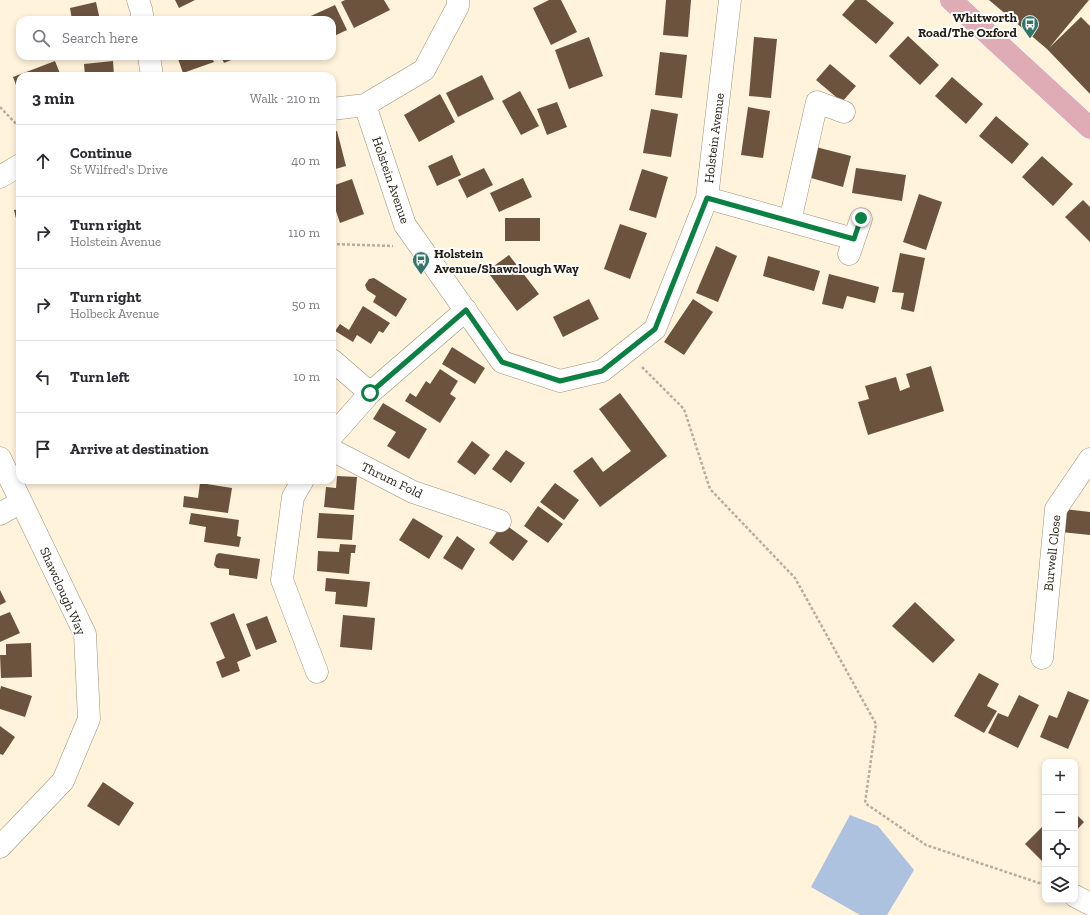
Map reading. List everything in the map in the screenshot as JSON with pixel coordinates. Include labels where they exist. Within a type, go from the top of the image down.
[{"type":"main road","points":[[951,0],[1090,128]]},
{"type":"street","points":[[138,0],[142,16]]},
{"type":"street","points":[[336,109],[365,105],[424,70],[458,6],[458,0]]},
{"type":"street","name":"Holstein Avenue","points":[[365,105],[405,224],[502,362],[560,381],[602,371],[627,353],[655,329],[707,198],[730,0]]},
{"type":"street","points":[[150,60],[151,72]]},
{"type":"street","points":[[790,221],[817,102],[844,112]]},
{"type":"street","points":[[0,177],[16,167]]},
{"type":"street","points":[[707,198],[790,221],[852,246],[861,218]]},
{"type":"street","points":[[336,431],[370,393],[466,310]]},
{"type":"street","points":[[336,363],[370,393]]},
{"type":"street","name":"Thrum Fold","points":[[336,452],[413,492],[500,521]]},
{"type":"street","name":"Shawclough Way","points":[[0,458],[85,634],[89,719],[63,781],[0,848]]},
{"type":"street","name":"Burwell Close","points":[[1042,658],[1056,509],[1090,459]]},
{"type":"street","points":[[301,484],[294,497],[282,580],[317,672]]},
{"type":"street","points":[[0,514],[21,502]]},
{"type":"street","points":[[1078,898],[1090,904]]},
{"type":"path","points":[[0,107],[16,124]]},
{"type":"path","points":[[336,244],[394,246],[417,241]]},
{"type":"path","points":[[627,353],[684,409],[710,489],[795,578],[876,724],[865,804],[926,845],[1042,884]]},
{"type":"water","points":[[850,815],[878,826],[914,870],[887,915],[860,915],[811,887]]},
{"type":"building","points":[[175,0],[195,0],[179,8]]},
{"type":"building","points":[[345,0],[384,0],[390,10],[354,28],[341,2]]},
{"type":"building","points":[[549,0],[561,0],[577,32],[551,45],[533,8]]},
{"type":"building","points":[[666,0],[691,0],[688,37],[663,35]]},
{"type":"building","points":[[855,0],[866,0],[894,23],[876,44],[842,15]]},
{"type":"building","points":[[989,0],[1089,0],[1049,48],[1081,17],[1090,26],[1090,94],[1047,49]]},
{"type":"building","points":[[96,2],[99,16],[71,16],[70,8]]},
{"type":"building","points":[[335,5],[347,30],[336,35],[336,16],[311,16]]},
{"type":"building","points":[[908,36],[939,65],[920,85],[889,56]]},
{"type":"building","points":[[589,37],[603,76],[569,89],[555,50]]},
{"type":"building","points":[[754,37],[777,39],[771,98],[749,96]]},
{"type":"building","points":[[660,52],[687,55],[682,98],[655,95]]},
{"type":"building","points":[[178,60],[213,60],[214,62],[186,72],[183,72]]},
{"type":"building","points":[[223,60],[231,60],[224,63]]},
{"type":"building","points":[[55,61],[59,72],[26,72]]},
{"type":"building","points":[[113,61],[114,72],[85,72],[84,64]]},
{"type":"building","points":[[830,64],[856,86],[842,102],[816,80]]},
{"type":"building","points":[[482,75],[494,99],[458,117],[446,93]]},
{"type":"building","points":[[16,76],[16,85],[13,77]]},
{"type":"building","points":[[952,77],[983,104],[966,124],[935,96]]},
{"type":"building","points":[[520,91],[539,126],[521,135],[502,101]]},
{"type":"building","points":[[440,94],[455,122],[419,142],[404,115]]},
{"type":"building","points":[[557,102],[567,127],[547,135],[537,109]]},
{"type":"building","points":[[748,107],[770,111],[763,158],[741,155]]},
{"type":"building","points":[[651,109],[678,114],[671,157],[643,153]]},
{"type":"building","points":[[996,116],[1029,144],[1012,164],[979,136]]},
{"type":"building","points":[[336,131],[346,166],[336,169]]},
{"type":"building","points":[[812,146],[851,156],[843,187],[804,176]]},
{"type":"building","points":[[452,155],[461,175],[437,186],[428,166]]},
{"type":"building","points":[[1042,156],[1073,184],[1053,206],[1022,177]]},
{"type":"building","points":[[484,168],[493,185],[467,198],[458,180]]},
{"type":"building","points":[[856,168],[906,175],[902,201],[852,193]]},
{"type":"building","points":[[642,169],[668,177],[656,218],[629,210]]},
{"type":"building","points":[[523,178],[532,197],[499,212],[490,193]]},
{"type":"building","points":[[352,179],[364,214],[340,223],[336,211],[336,185]]},
{"type":"building","points":[[919,194],[942,202],[926,250],[903,242]]},
{"type":"building","points":[[1083,200],[1090,207],[1090,242],[1065,217]]},
{"type":"building","points":[[505,218],[540,218],[540,241],[505,241]]},
{"type":"building","points":[[620,224],[647,233],[630,279],[604,269]]},
{"type":"building","points":[[716,246],[737,256],[718,302],[696,293]]},
{"type":"building","points":[[900,253],[925,258],[914,312],[901,309],[904,293],[892,292]]},
{"type":"building","points":[[509,255],[539,294],[517,311],[487,271]]},
{"type":"building","points":[[768,256],[820,271],[814,291],[763,276]]},
{"type":"building","points":[[829,274],[879,287],[875,303],[847,296],[843,309],[822,304]]},
{"type":"building","points":[[374,278],[407,299],[396,317],[373,302],[376,296],[367,290],[365,285],[369,279]]},
{"type":"building","points":[[589,299],[599,319],[563,337],[553,317]]},
{"type":"building","points":[[693,299],[713,312],[684,355],[664,342]]},
{"type":"building","points":[[363,306],[390,323],[383,333],[379,331],[371,344],[357,335],[353,342],[336,332],[340,324],[349,330]]},
{"type":"building","points":[[452,347],[485,368],[475,384],[442,364]]},
{"type":"building","points":[[931,366],[944,411],[868,435],[858,402],[869,399],[865,386],[896,377],[900,391],[910,387],[906,374]]},
{"type":"building","points":[[440,369],[458,381],[450,394],[456,398],[440,423],[405,401],[410,393],[416,397],[426,381],[430,384]]},
{"type":"building","points":[[620,393],[667,456],[600,507],[573,471],[592,457],[603,472],[631,451],[599,409]]},
{"type":"building","points":[[383,403],[427,429],[409,459],[387,446],[396,432],[373,419]]},
{"type":"building","points":[[472,441],[490,455],[475,475],[457,462]]},
{"type":"building","points":[[506,450],[525,463],[511,483],[492,469]]},
{"type":"building","points":[[337,476],[357,477],[354,510],[324,507],[326,487],[336,488]]},
{"type":"building","points":[[555,483],[579,500],[564,520],[540,502]]},
{"type":"building","points":[[200,484],[232,488],[228,513],[183,507],[184,496],[198,498]]},
{"type":"building","points":[[538,506],[563,524],[548,543],[524,526]]},
{"type":"building","points":[[1064,509],[1090,512],[1090,535],[1061,532]]},
{"type":"building","points":[[191,513],[239,520],[237,536],[241,537],[239,547],[204,542],[206,527],[189,524]]},
{"type":"building","points":[[319,513],[354,515],[352,540],[317,538]]},
{"type":"building","points":[[413,518],[443,536],[429,559],[399,540]]},
{"type":"building","points":[[503,523],[528,541],[513,561],[489,543]]},
{"type":"building","points":[[457,536],[475,549],[462,570],[443,558]]},
{"type":"building","points":[[340,544],[356,545],[355,553],[351,553],[349,574],[317,571],[318,551],[339,552]]},
{"type":"building","points":[[219,553],[260,559],[257,579],[229,575],[229,569],[217,568],[214,565],[216,555]]},
{"type":"building","points":[[326,578],[370,582],[367,607],[335,604],[336,592],[325,591]]},
{"type":"building","points":[[0,590],[6,602],[0,605]]},
{"type":"building","points":[[915,602],[955,640],[933,663],[892,626]]},
{"type":"building","points":[[10,612],[20,633],[0,642],[0,616]]},
{"type":"building","points":[[234,613],[251,656],[237,662],[240,671],[222,678],[216,662],[225,658],[210,623]]},
{"type":"building","points":[[343,615],[375,618],[372,650],[340,647]]},
{"type":"building","points":[[267,616],[277,642],[256,650],[246,624]]},
{"type":"building","points":[[31,643],[32,677],[1,678],[0,655],[6,655],[6,644]]},
{"type":"building","points":[[979,673],[999,684],[987,706],[997,711],[984,733],[954,716]]},
{"type":"building","points":[[1,686],[32,696],[25,717],[0,709]]},
{"type":"building","points":[[1068,691],[1089,700],[1068,749],[1040,737],[1049,715],[1057,718]]},
{"type":"building","points":[[1019,695],[1039,705],[1018,748],[988,733],[998,713],[1008,717]]},
{"type":"building","points":[[0,726],[15,737],[3,755],[0,754]]},
{"type":"building","points":[[103,782],[134,803],[119,826],[87,806]]},
{"type":"building","points":[[1078,816],[1084,822],[1078,829]]},
{"type":"building","points":[[1042,827],[1042,861],[1025,844]]},
{"type":"place","name":"Whitworth Road/The Oxford","points":[[1030,39]]},
{"type":"place","name":"Holstein Avenue/Shawclough Way","points":[[421,275]]},
{"type":"route","points":[[370,393],[466,310],[502,362],[560,381],[602,371],[627,353],[655,329],[707,198],[854,239],[861,218]]}]
